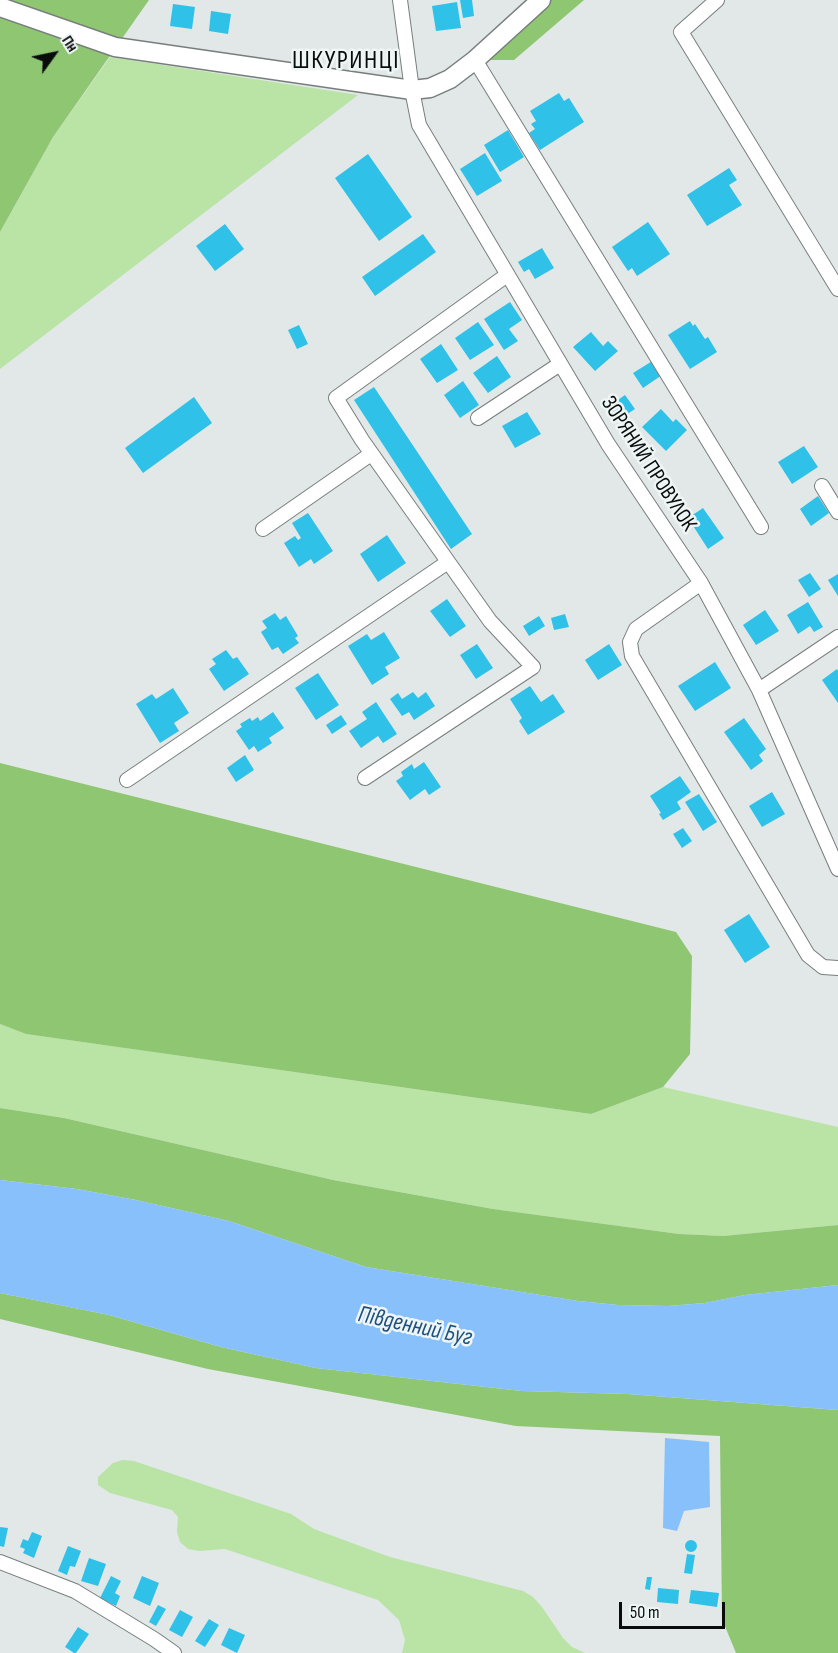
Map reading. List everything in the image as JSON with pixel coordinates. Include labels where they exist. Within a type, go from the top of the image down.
[{"type":"street","name":"ЗОРЯНИЙ ПРОВУЛОК","points":[[400,0],[419,125],[608,444],[701,582],[759,690],[838,869]]},
{"type":"street","points":[[0,7],[115,47],[412,90],[430,88],[450,79],[475,60],[541,0]]},
{"type":"street","points":[[717,0],[681,32],[838,289]]},
{"type":"street","points":[[475,60],[761,527]]},
{"type":"street","points":[[365,778],[533,667],[490,621],[371,454],[336,399],[507,275]]},
{"type":"street","points":[[478,418],[560,364]]},
{"type":"street","points":[[263,529],[371,454]]},
{"type":"street","points":[[822,486],[838,512]]},
{"type":"street","points":[[127,780],[448,562]]},
{"type":"street","points":[[701,582],[636,629],[630,642],[632,656],[808,955],[823,967],[838,968]]},
{"type":"street","points":[[759,690],[838,637]]},
{"type":"street","points":[[0,1562],[75,1591],[174,1653]]},
{"type":"green space","points":[[0,0],[149,0],[53,137],[0,232]]},
{"type":"green space","points":[[541,0],[584,0],[514,60],[475,60]]},
{"type":"green space","points":[[110,57],[358,95],[0,369],[0,232],[53,137]]},
{"type":"green space","points":[[0,763],[676,932],[692,956],[690,1054],[663,1087],[591,1114],[26,1034],[0,1024]]},
{"type":"green space","points":[[0,1024],[26,1034],[591,1114],[663,1087],[838,1127],[838,1225],[723,1236],[679,1234],[493,1209],[333,1180],[64,1118],[0,1108]]},
{"type":"green space","points":[[0,1108],[64,1118],[333,1180],[493,1209],[679,1234],[723,1236],[838,1225],[838,1285],[745,1295],[705,1303],[668,1306],[618,1305],[578,1301],[366,1267],[229,1221],[77,1189],[0,1180]]},
{"type":"green space","points":[[0,1293],[109,1315],[221,1347],[316,1368],[522,1391],[628,1394],[838,1410],[838,1653],[736,1653],[722,1619],[720,1436],[516,1426],[208,1369],[0,1319]]},
{"type":"green space","points":[[122,1460],[134,1461],[291,1514],[314,1529],[390,1557],[523,1591],[533,1597],[542,1607],[572,1647],[585,1653],[402,1653],[405,1640],[399,1620],[378,1600],[225,1549],[199,1551],[188,1549],[180,1542],[177,1532],[178,1517],[172,1510],[110,1493],[98,1485],[98,1477],[113,1463]]},
{"type":"water","name":"Південний Буг","points":[[0,1180],[77,1189],[229,1221],[366,1267],[578,1301],[668,1306],[838,1285],[838,1410],[628,1394],[522,1391],[316,1368],[221,1347],[109,1315],[0,1293]]},
{"type":"water","points":[[665,1438],[709,1442],[710,1507],[684,1511],[677,1531],[663,1528]]},
{"type":"building","points":[[460,0],[472,0],[474,16],[463,18]]},
{"type":"building","points":[[457,2],[461,28],[436,31],[432,6]]},
{"type":"building","points":[[173,4],[195,7],[192,29],[170,26]]},
{"type":"building","points":[[211,11],[231,14],[228,34],[209,31]]},
{"type":"building","points":[[559,93],[564,101],[569,98],[584,122],[540,150],[529,133],[535,129],[531,124],[536,121],[530,111]]},
{"type":"building","points":[[508,130],[524,157],[500,172],[484,145]]},
{"type":"building","points":[[485,153],[502,181],[477,196],[460,169]]},
{"type":"building","points":[[368,154],[412,217],[379,241],[335,178]]},
{"type":"building","points":[[729,168],[737,180],[729,185],[742,205],[707,226],[687,195]]},
{"type":"building","points":[[648,222],[670,254],[637,276],[632,268],[628,271],[612,247]]},
{"type":"building","points":[[225,224],[244,249],[215,271],[196,246]]},
{"type":"building","points":[[423,234],[436,252],[375,296],[362,277]]},
{"type":"building","points":[[542,248],[554,268],[535,279],[529,269],[524,272],[518,262]]},
{"type":"building","points":[[510,302],[522,320],[509,329],[518,341],[504,350],[484,319]]},
{"type":"building","points":[[690,321],[693,326],[695,324],[705,339],[708,337],[717,352],[690,369],[668,335]]},
{"type":"building","points":[[478,322],[494,345],[470,360],[455,338]]},
{"type":"building","points":[[299,325],[308,344],[297,349],[288,330]]},
{"type":"building","points":[[591,332],[603,346],[608,341],[618,351],[595,371],[573,347]]},
{"type":"building","points":[[441,344],[458,370],[437,383],[420,359]]},
{"type":"building","points":[[497,356],[511,377],[488,393],[473,373]]},
{"type":"building","points":[[654,360],[662,375],[643,388],[633,373]]},
{"type":"building","points":[[463,381],[479,405],[460,418],[444,395]]},
{"type":"building","points":[[374,387],[472,534],[451,549],[354,400]]},
{"type":"building","points":[[625,395],[635,409],[615,422],[605,409]]},
{"type":"building","points":[[194,397],[212,423],[143,473],[125,448]]},
{"type":"building","points":[[661,409],[673,422],[676,419],[687,430],[666,451],[642,427]]},
{"type":"building","points":[[527,412],[541,434],[515,448],[502,426]]},
{"type":"building","points":[[804,446],[818,467],[792,484],[778,462]]},
{"type":"building","points":[[818,496],[829,513],[811,526],[800,509]]},
{"type":"building","points":[[703,508],[724,538],[708,549],[688,518]]},
{"type":"building","points":[[308,513],[333,551],[314,564],[311,559],[299,567],[284,543],[295,536],[298,540],[301,538],[292,523]]},
{"type":"building","points":[[387,535],[406,563],[378,582],[360,554]]},
{"type":"building","points":[[810,573],[821,589],[809,597],[798,580]]},
{"type":"building","points":[[838,574],[838,596],[828,580]]},
{"type":"building","points":[[447,599],[466,626],[450,637],[430,611]]},
{"type":"building","points":[[808,602],[823,627],[814,632],[810,626],[798,634],[787,615]]},
{"type":"building","points":[[765,610],[779,631],[756,645],[743,625]]},
{"type":"building","points":[[275,613],[280,620],[286,616],[298,636],[295,638],[299,643],[283,654],[278,647],[272,650],[261,632],[267,628],[262,621]]},
{"type":"building","points":[[565,614],[569,627],[554,630],[551,618]]},
{"type":"building","points":[[539,616],[545,626],[529,636],[523,626]]},
{"type":"building","points":[[384,632],[400,658],[385,667],[389,674],[372,685],[348,646],[367,634],[371,640]]},
{"type":"building","points":[[477,644],[493,668],[476,679],[460,655]]},
{"type":"building","points":[[609,644],[622,665],[598,680],[585,660]]},
{"type":"building","points":[[226,650],[233,659],[237,657],[249,674],[224,691],[209,669],[216,664],[212,659]]},
{"type":"building","points":[[715,662],[731,688],[695,711],[678,686]]},
{"type":"building","points":[[837,669],[838,671],[838,703],[822,680]]},
{"type":"building","points":[[318,673],[339,705],[316,720],[295,688]]},
{"type":"building","points":[[530,686],[541,702],[553,694],[565,712],[528,735],[519,721],[522,718],[510,699]]},
{"type":"building","points":[[173,688],[189,713],[174,723],[179,731],[160,743],[136,704],[152,694],[156,699]]},
{"type":"building","points":[[413,692],[418,698],[426,692],[435,706],[414,720],[409,712],[402,716],[390,699],[398,693],[402,699]]},
{"type":"building","points":[[376,702],[397,734],[383,743],[378,736],[361,748],[349,731],[367,719],[362,712]]},
{"type":"building","points":[[273,712],[284,728],[269,738],[272,743],[258,752],[254,746],[249,750],[236,731],[242,727],[240,724],[250,718],[252,721],[258,717],[260,721]]},
{"type":"building","points":[[341,715],[347,724],[332,734],[326,725]]},
{"type":"building","points":[[744,718],[766,749],[759,755],[763,761],[751,770],[724,732]]},
{"type":"building","points":[[245,755],[254,770],[236,782],[227,768]]},
{"type":"building","points":[[424,762],[441,787],[429,795],[425,789],[410,800],[396,781],[403,776],[401,772],[412,764],[414,769]]},
{"type":"building","points":[[680,776],[691,792],[677,802],[681,809],[663,820],[650,796]]},
{"type":"building","points":[[772,792],[785,814],[762,827],[749,806]]},
{"type":"building","points":[[699,794],[717,822],[703,831],[685,802]]},
{"type":"building","points":[[683,828],[692,841],[682,848],[673,834]]},
{"type":"building","points":[[749,914],[770,947],[745,963],[724,930]]},
{"type":"building","points":[[0,1527],[8,1528],[4,1547],[0,1546]]},
{"type":"building","points":[[32,1532],[42,1536],[34,1558],[23,1553],[25,1549],[20,1547],[23,1539],[28,1541]]},
{"type":"building","points":[[693,1540],[697,1546],[693,1552],[689,1552],[685,1544]]},
{"type":"building","points":[[68,1546],[81,1551],[75,1567],[70,1566],[67,1575],[58,1571]]},
{"type":"building","points":[[687,1554],[695,1555],[692,1574],[684,1573]]},
{"type":"building","points":[[89,1558],[106,1564],[98,1586],[81,1581]]},
{"type":"building","points":[[111,1576],[121,1581],[115,1593],[120,1596],[116,1606],[100,1598]]},
{"type":"building","points":[[142,1576],[159,1583],[150,1606],[133,1598]]},
{"type":"building","points":[[647,1577],[652,1577],[650,1590],[645,1589]]},
{"type":"building","points":[[658,1588],[679,1590],[678,1604],[657,1602]]},
{"type":"building","points":[[691,1590],[719,1593],[717,1607],[689,1603]]},
{"type":"building","points":[[158,1605],[166,1609],[156,1626],[149,1622]]},
{"type":"building","points":[[180,1610],[193,1617],[182,1637],[169,1630]]},
{"type":"building","points":[[209,1619],[219,1625],[205,1647],[195,1641]]},
{"type":"building","points":[[78,1627],[89,1634],[74,1653],[65,1647]]},
{"type":"building","points":[[229,1628],[245,1635],[237,1653],[221,1645]]},
{"type":"district","name":"ШКУРИНЦІ","points":[[346,61]]}]
